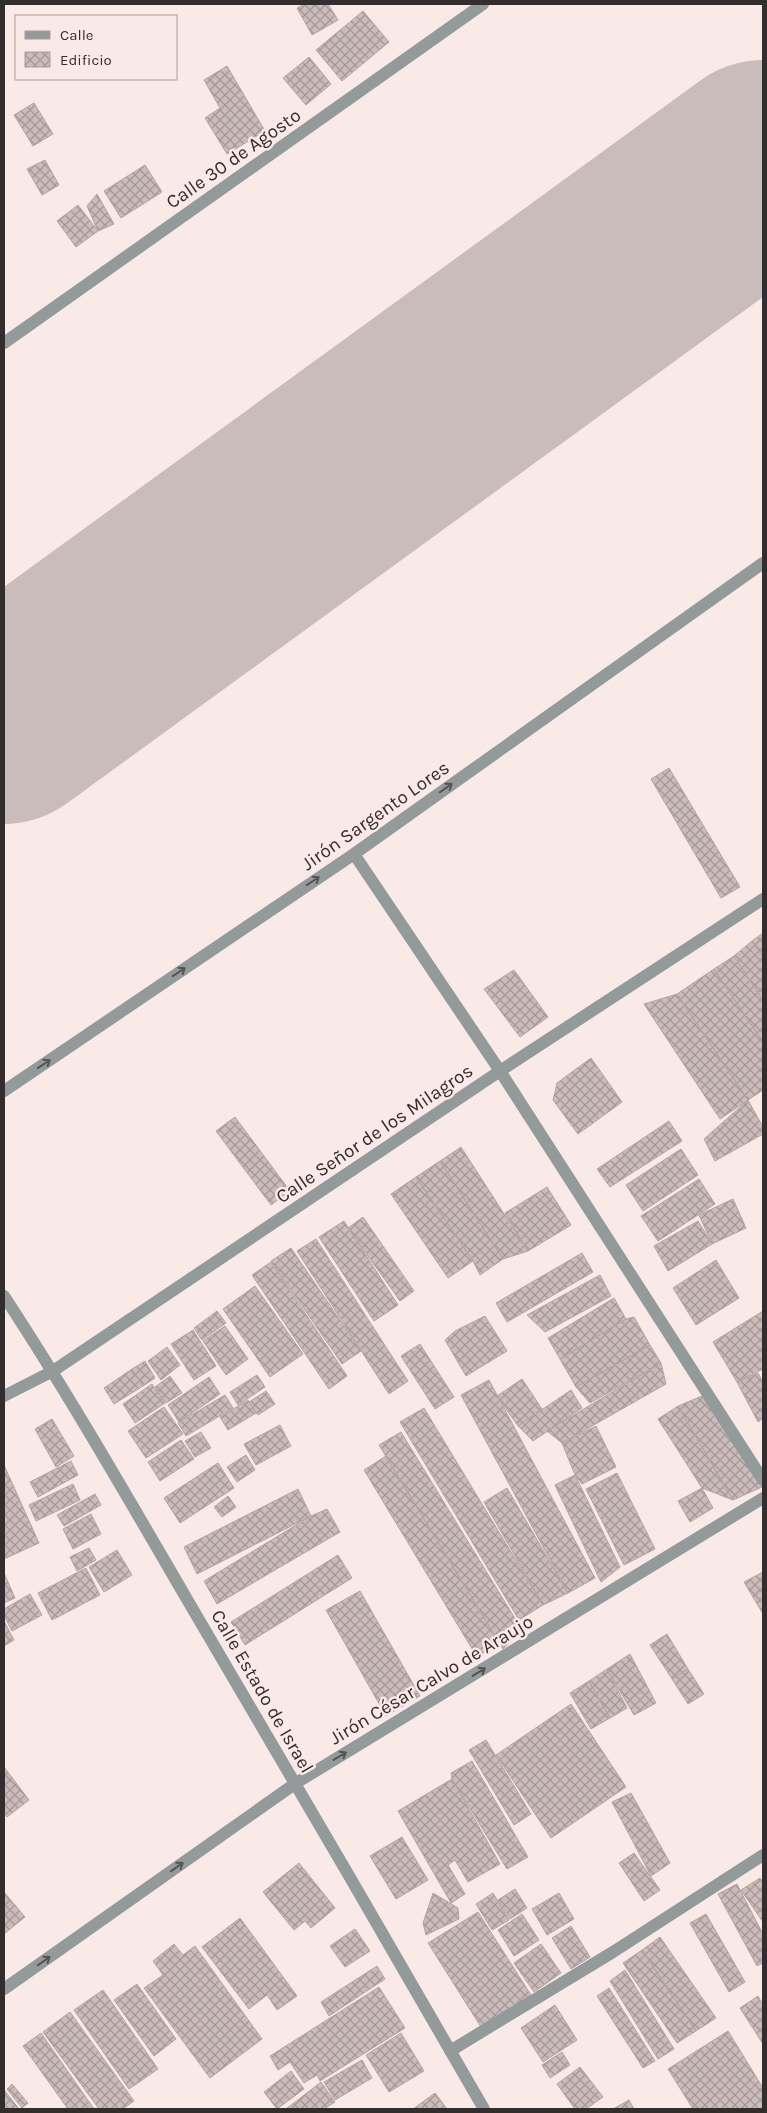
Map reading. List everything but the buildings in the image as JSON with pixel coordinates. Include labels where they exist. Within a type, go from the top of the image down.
[{"type":"street","name":"Calle 30 de Agosto","points":[[4,343],[483,4]]},
{"type":"street","name":"Jirón Sargento Lores","points":[[4,1091],[354,854],[763,563]]},
{"type":"street","points":[[354,854],[500,1071],[763,1480]]},
{"type":"street","name":"Calle Señor de los Milagros","points":[[4,1396],[53,1370],[500,1071],[763,899]]},
{"type":"street","name":"Calle Estado de Israel","points":[[4,1296],[53,1370],[296,1783],[335,1854],[484,2109]]},
{"type":"street","name":"Jirón César Calvo de Araujo","points":[[4,1989],[296,1783],[763,1498]]},
{"type":"street","points":[[450,2051],[614,1952],[763,1855]]},
{"type":"runway","points":[[4,718],[763,166]]}]
